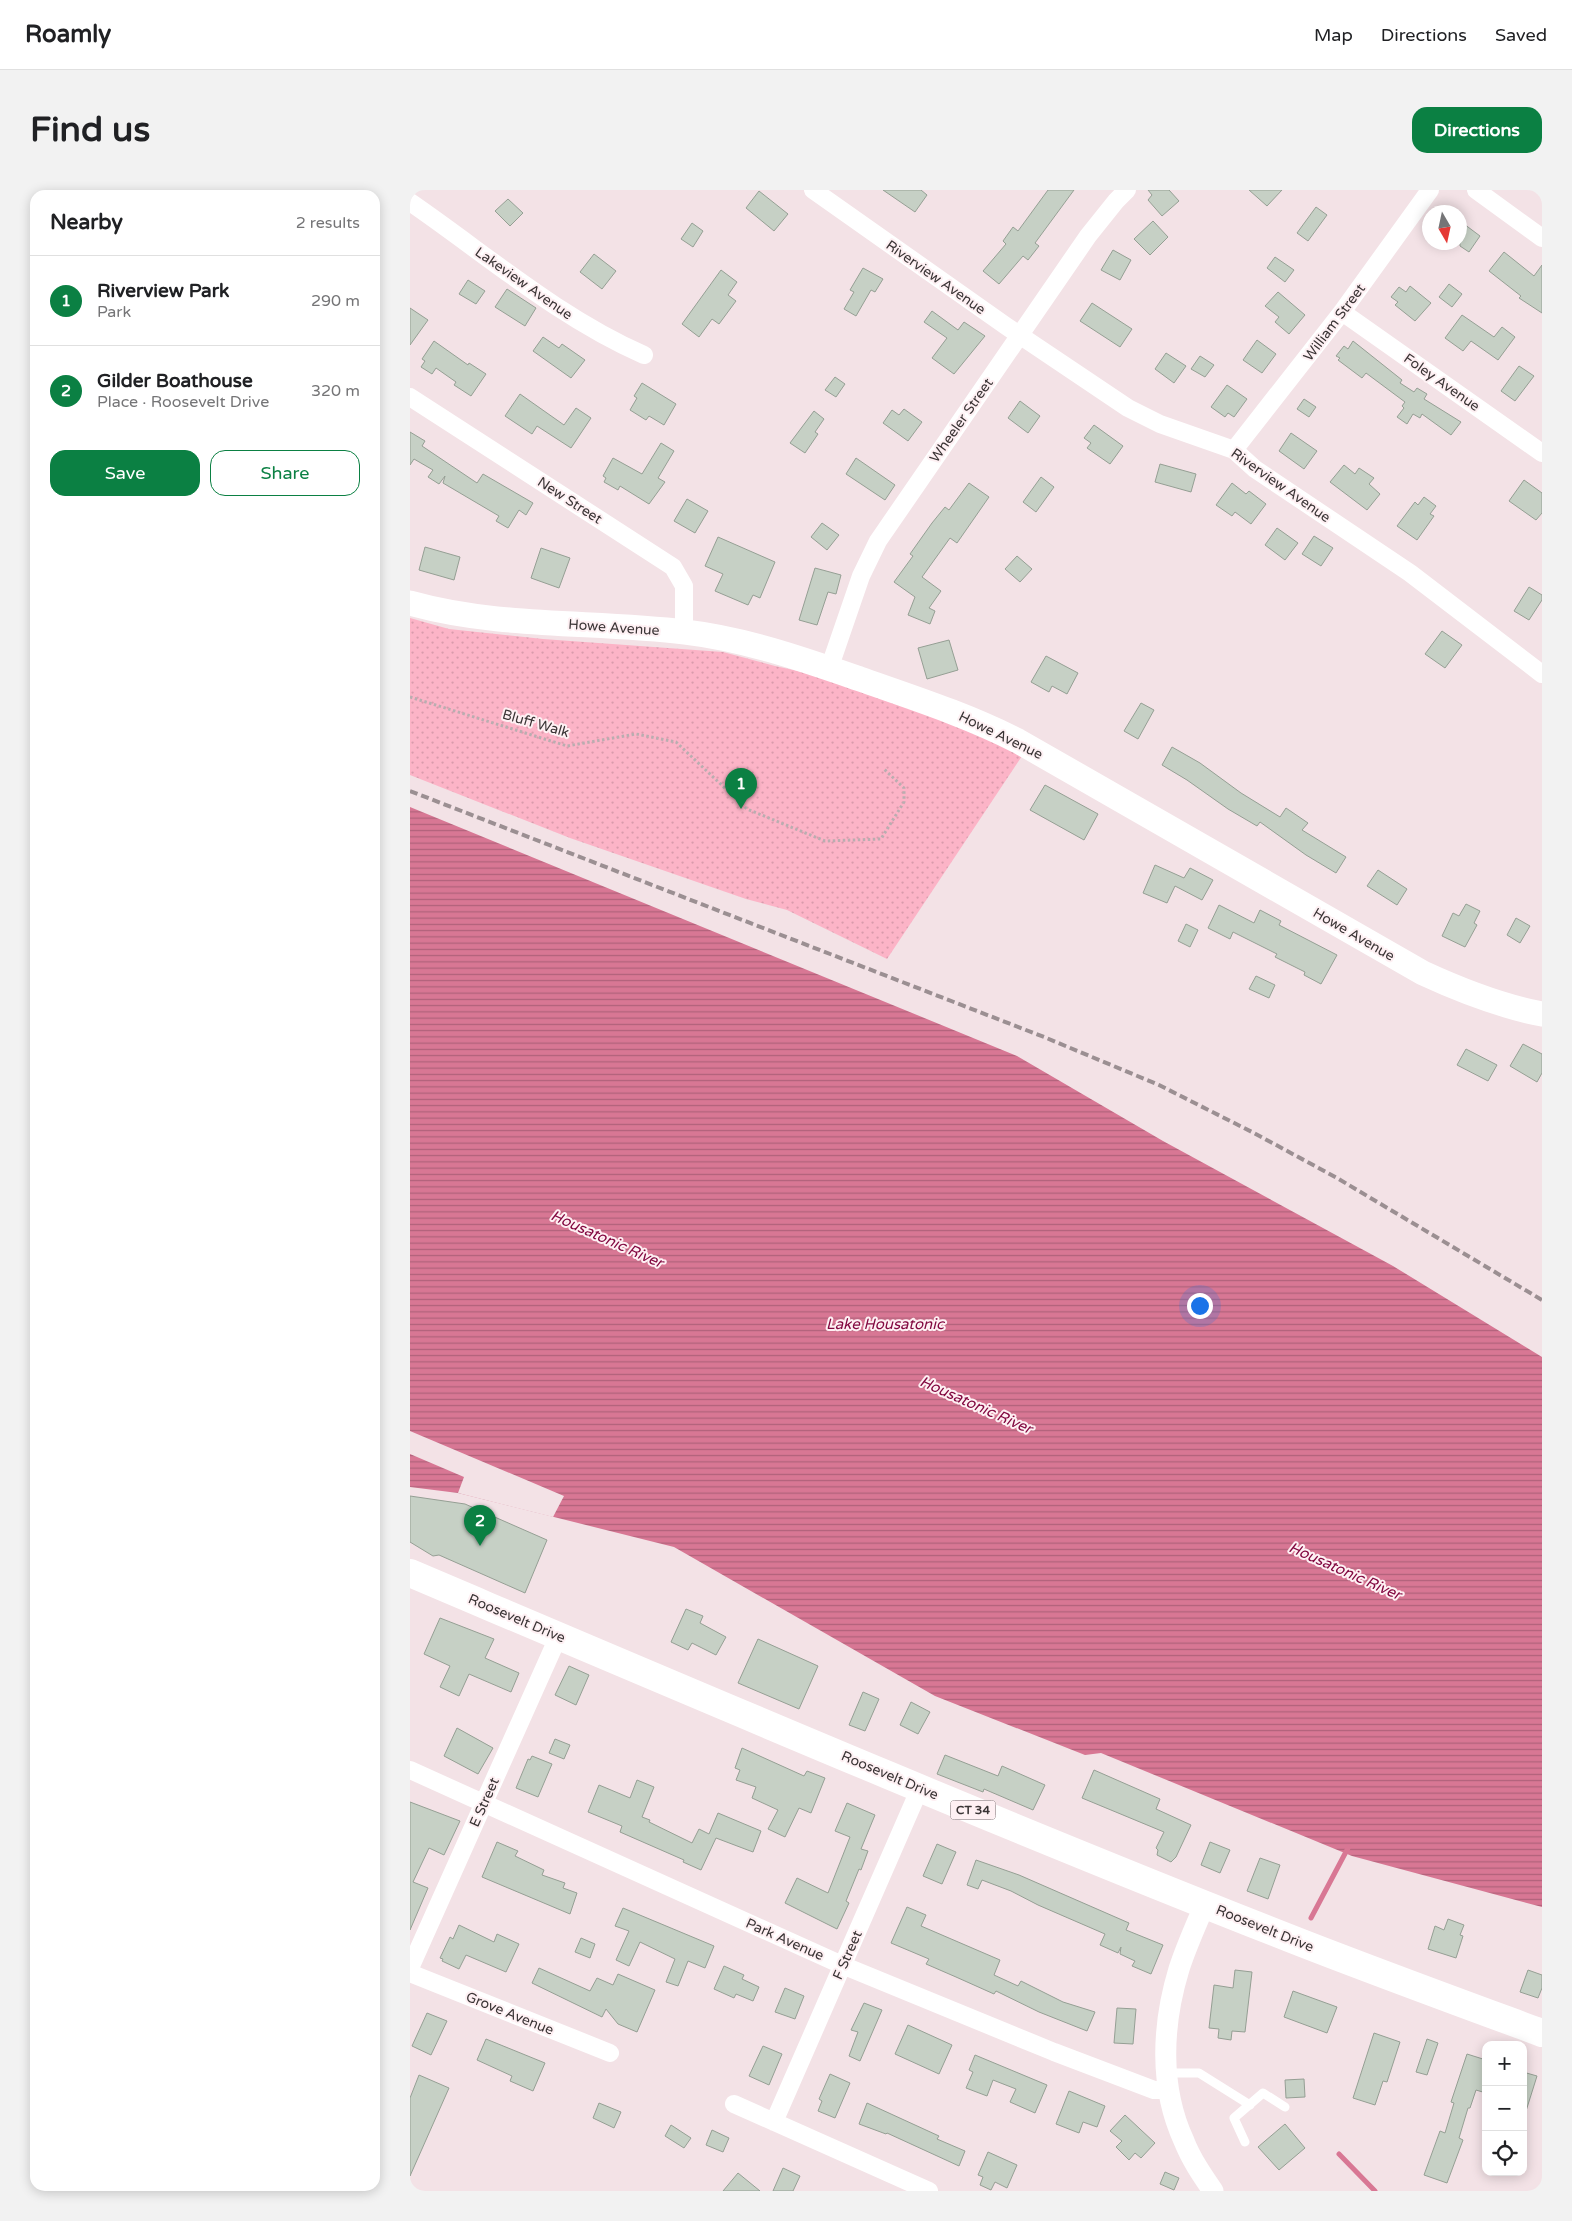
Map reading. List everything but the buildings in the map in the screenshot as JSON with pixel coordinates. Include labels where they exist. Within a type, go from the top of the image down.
[{"type":"main road","name":"Howe Avenue","points":[[410,603],[441,611],[515,621],[684,632],[762,647],[980,722],[1018,741],[1423,973],[1469,994],[1506,1007],[1542,1014]]},
{"type":"main road","name":"Roosevelt Drive","points":[[410,1573],[920,1788],[1204,1904],[1291,1939],[1542,2033]]},
{"type":"street","name":"Riverview Avenue","points":[[813,190],[836,196],[1020,335],[1128,408],[1160,424],[1234,450],[1255,469],[1410,573],[1542,674]]},
{"type":"street","name":"Wheeler Street","points":[[829,669],[861,576],[878,541],[1088,236],[1127,190]]},
{"type":"street","name":"William Street","points":[[1234,450],[1342,312],[1430,190]]},
{"type":"street","points":[[1476,190],[1542,238]]},
{"type":"street","name":"Lakeview Avenue","points":[[410,202],[569,315],[612,341],[644,355]]},
{"type":"street","name":"Foley Avenue","points":[[1342,312],[1542,453]]},
{"type":"street","name":"New Street","points":[[410,397],[673,567],[684,586],[684,632]]},
{"type":"street","name":"E Street","points":[[410,1968],[559,1636]]},
{"type":"street","name":"Park Avenue","points":[[410,1770],[842,1965],[1054,2052],[1154,2090],[1167,2081]]},
{"type":"street","name":"F Street","points":[[774,2122],[920,1788]]},
{"type":"street","points":[[1204,1904],[1179,1969],[1167,2026],[1167,2081],[1175,2119],[1184,2142],[1213,2191]]},
{"type":"street","name":"Grove Avenue","points":[[410,1973],[610,2053]]},
{"type":"street","points":[[734,2104],[929,2191]]},
{"type":"lane","points":[[1167,2081],[1199,2073],[1250,2105]]},
{"type":"lane","points":[[1245,2142],[1234,2118],[1263,2094],[1285,2107]]},
{"type":"path","name":"Bluff Walk","points":[[410,697],[567,746],[636,734],[676,742],[747,809],[825,841],[881,839],[904,802],[904,788],[884,768]]},
{"type":"shaded area","points":[[410,618],[449,629],[543,639],[723,652],[830,678],[976,732],[1022,756],[887,959],[787,910],[746,899],[570,838],[410,775]]},
{"type":"water","name":"Lake Housatonic","points":[[410,807],[1017,1056],[1163,1141],[1393,1266],[1542,1357],[1542,1907],[1352,1856],[1101,1753],[1085,1755],[935,1696],[674,1547],[458,1493],[410,1487]]},
{"type":"pier","points":[[410,1431],[564,1496],[553,1517],[458,1493],[464,1477],[410,1454]]},
{"type":"waterway","points":[[1311,1918],[1348,1848]]},
{"type":"waterway","points":[[1339,2154],[1375,2191]]},
{"type":"railway","points":[[410,791],[1044,1037],[1159,1085],[1337,1178],[1542,1300]]},
{"type":"place","name":"Riverview Park","points":[[741,809]]},
{"type":"place","name":"Gilder Boathouse","points":[[480,1546]]},
{"type":"water label","name":"Housatonic River","points":[[607,1239]]},
{"type":"water label","name":"Housatonic River","points":[[976,1405]]},
{"type":"water label","name":"Housatonic River","points":[[1345,1571]]}]
